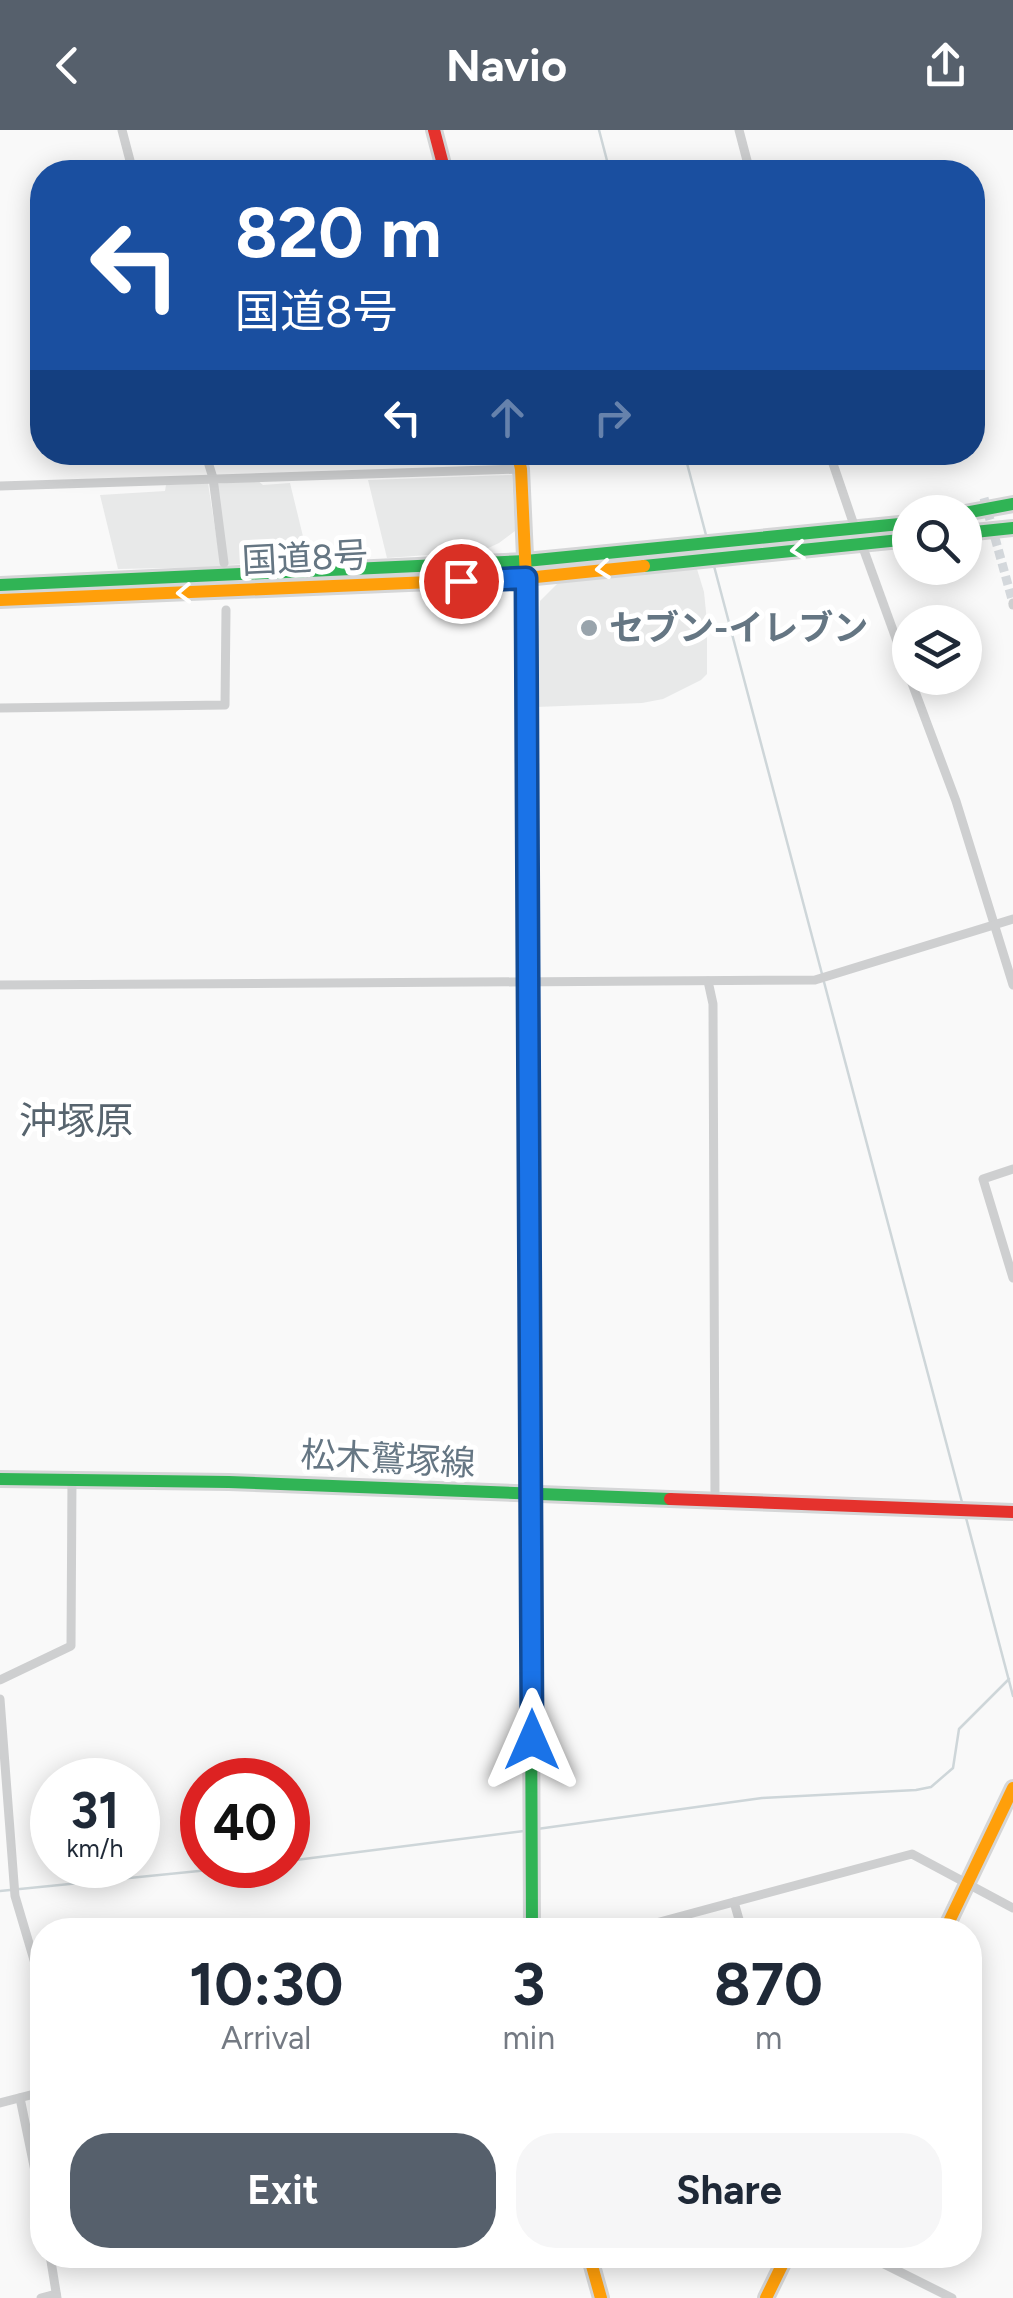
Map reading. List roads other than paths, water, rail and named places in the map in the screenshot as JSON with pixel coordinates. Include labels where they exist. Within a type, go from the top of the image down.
[{"type":"main road","points":[[434,130],[442,160]]},
{"type":"main road","points":[[520,465],[526,561],[532,1918]]},
{"type":"main road","points":[[982,511],[1013,504]]},
{"type":"main road","points":[[982,514],[1013,513]]},
{"type":"main road","name":"国道8号","points":[[0,585],[526,561],[892,525]]},
{"type":"main road","points":[[982,533],[1013,532]]},
{"type":"main road","name":"国道8号","points":[[0,600],[526,578],[892,541]]},
{"type":"main road","name":"松木鷲塚線","points":[[0,1480],[229,1482],[1008,1512]]},
{"type":"main road","points":[[951,1918],[1013,1788]]},
{"type":"main road","points":[[593,2268],[601,2298]]},
{"type":"main road","points":[[766,2298],[781,2268]]},
{"type":"street","points":[[122,130],[130,160]]},
{"type":"street","points":[[739,130],[747,160]]},
{"type":"street","points":[[208,465],[224,563]]},
{"type":"street","points":[[833,465],[855,528]]},
{"type":"street","points":[[0,486],[521,468]]},
{"type":"street","points":[[862,545],[892,628]]},
{"type":"street","points":[[0,708],[225,705],[226,610]]},
{"type":"street","points":[[917,695],[956,801],[1013,985]]},
{"type":"street","points":[[0,985],[815,980],[1013,919]]},
{"type":"street","points":[[708,981],[713,1004],[716,1500]]},
{"type":"street","points":[[1013,1169],[982,1179],[1013,1278]]},
{"type":"street","points":[[0,1680],[71,1646],[72,1478]]},
{"type":"street","points":[[0,1699],[15,1896],[30,1947]]},
{"type":"street","points":[[675,1918],[912,1854],[1013,1908]]},
{"type":"street","points":[[734,1902],[739,1918]]},
{"type":"street","points":[[0,2103],[30,2095]]},
{"type":"street","points":[[20,2098],[30,2147]]},
{"type":"street","points":[[41,2298],[56,2296],[52,2268]]},
{"type":"street","points":[[892,2268],[952,2298]]},
{"type":"waterway","points":[[599,130],[607,160]]},
{"type":"waterway","points":[[687,465],[706,535]]},
{"type":"waterway","points":[[714,566],[822,974]]},
{"type":"waterway","points":[[824,982],[963,1506]]},
{"type":"waterway","points":[[965,1514],[1013,1696]]},
{"type":"waterway","points":[[537,1829],[762,1798],[931,1787],[953,1768],[959,1729],[1009,1679]]},
{"type":"waterway","points":[[310,1858],[524,1831]]},
{"type":"waterway","points":[[0,1891],[180,1873]]},
{"type":"tunnel","points":[[984,498],[1013,603]]},
{"type":"place","name":"セブン-イレブン","points":[[589,628]]},
{"type":"district","name":"沖塚原","points":[[76,1121]]}]
